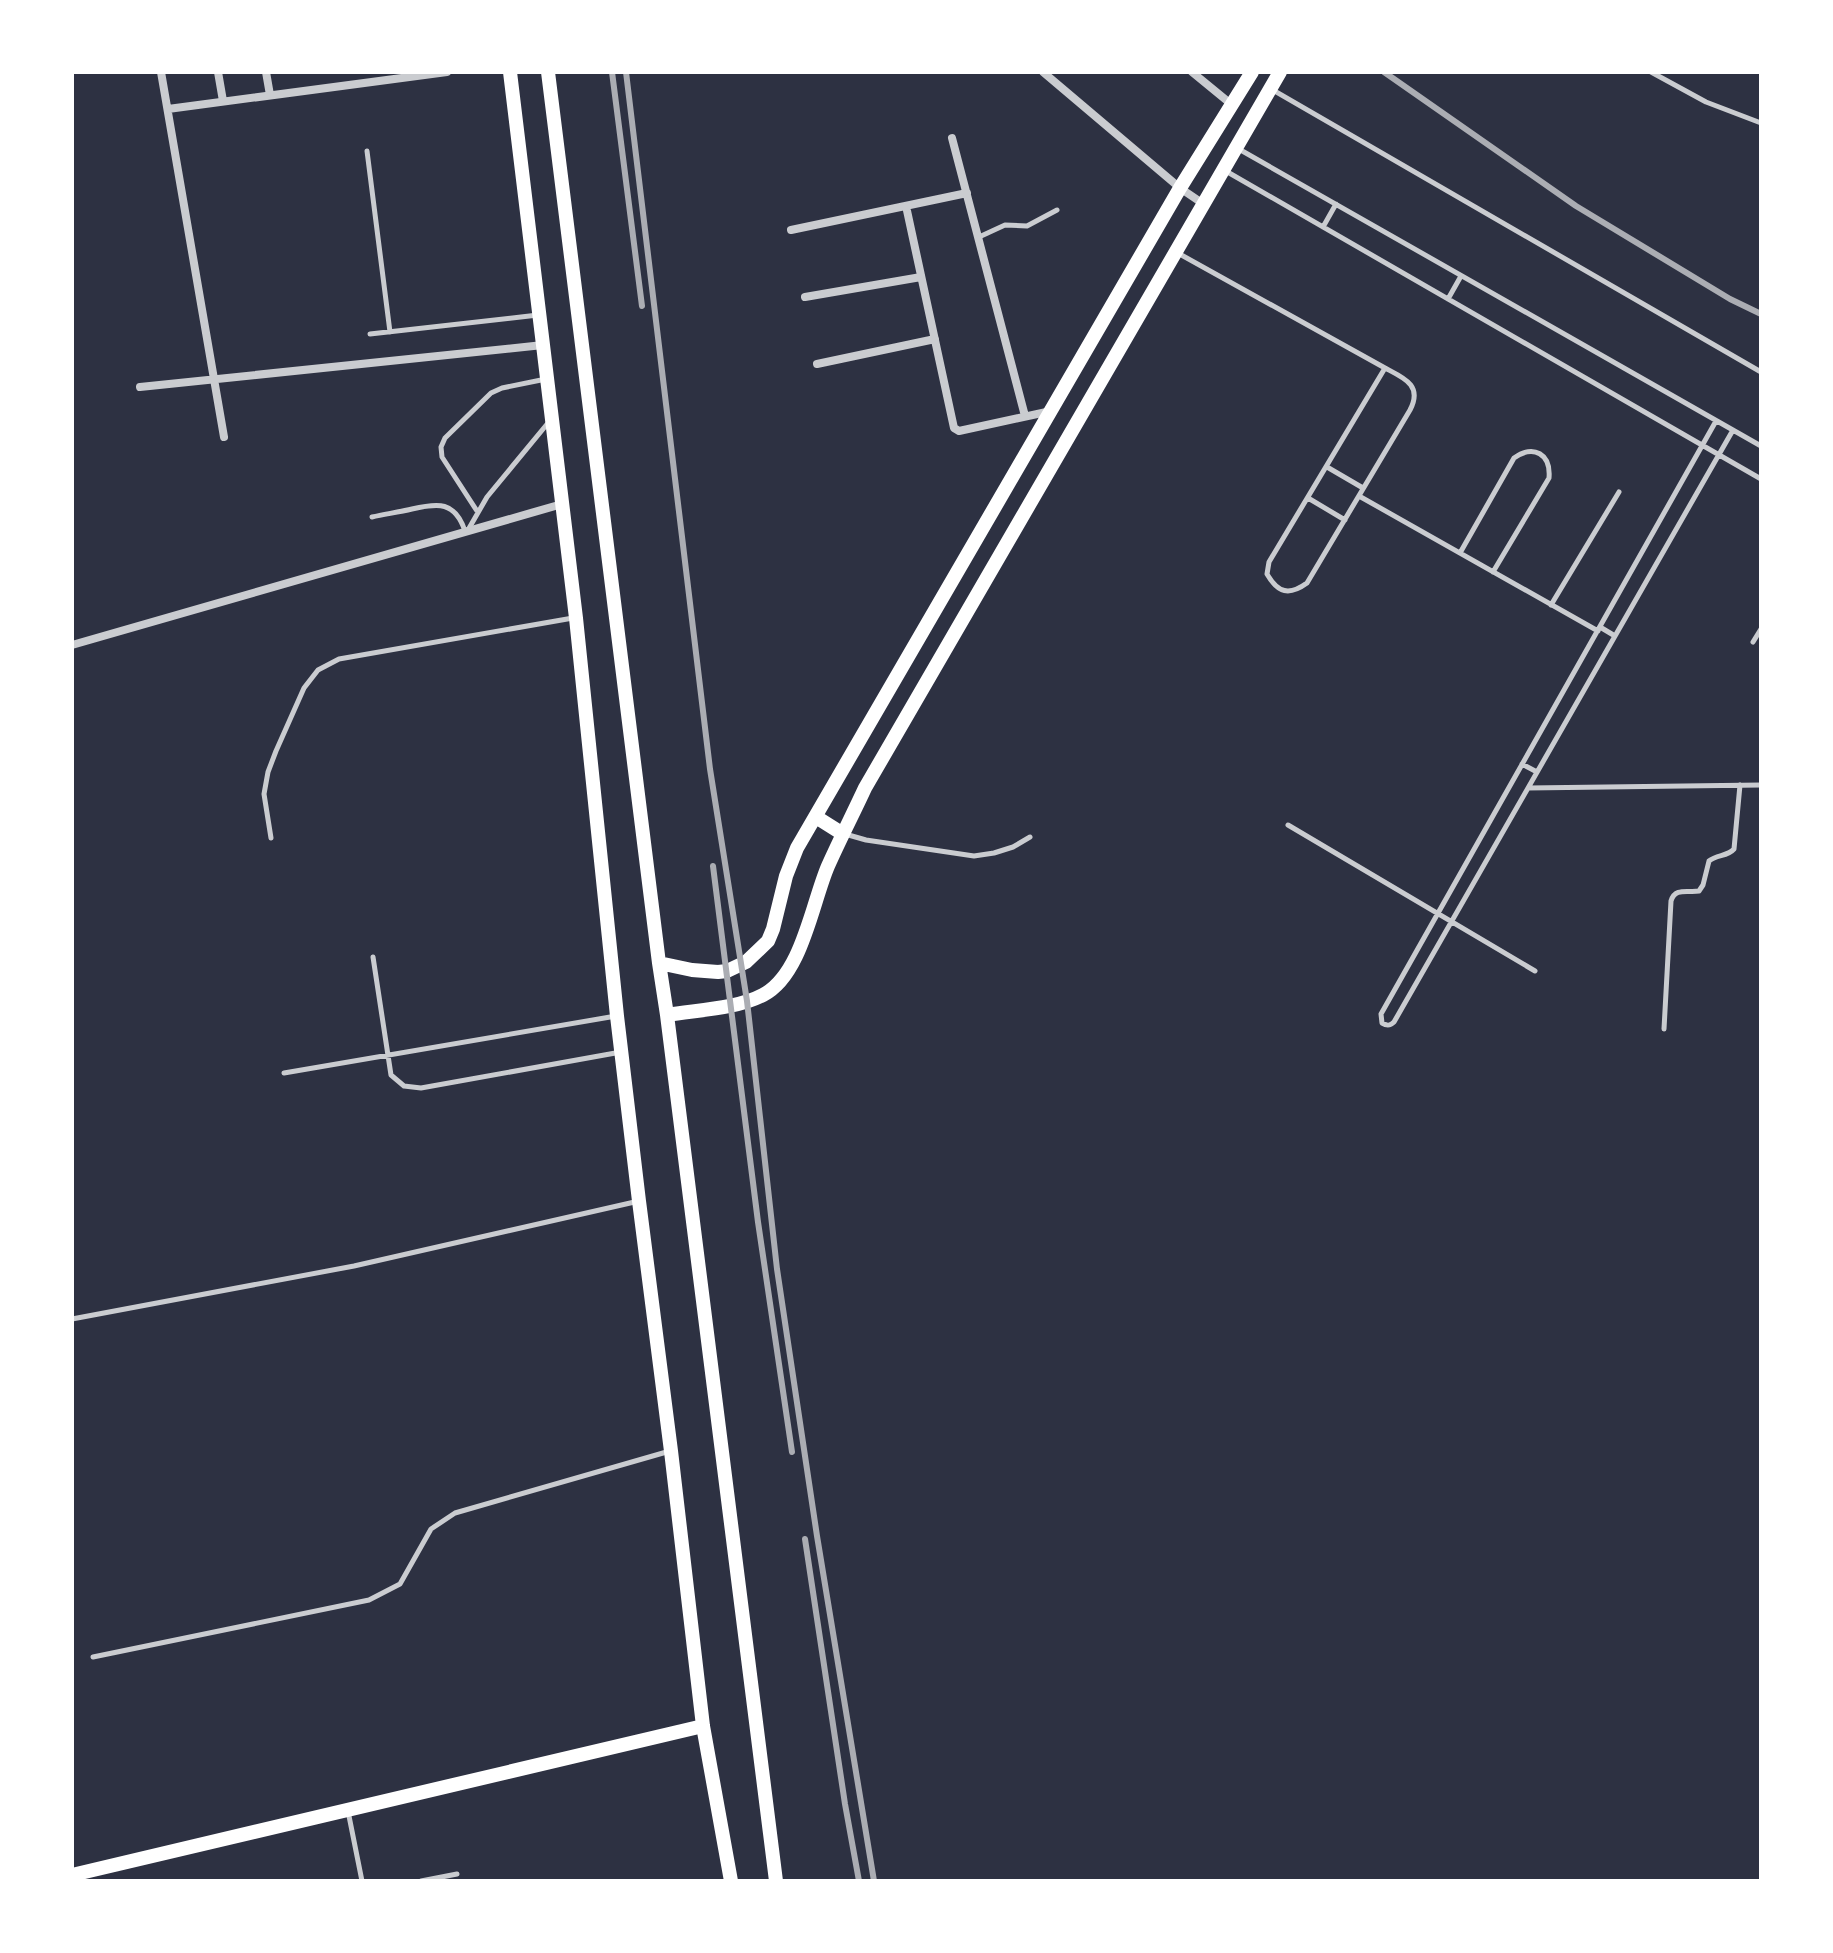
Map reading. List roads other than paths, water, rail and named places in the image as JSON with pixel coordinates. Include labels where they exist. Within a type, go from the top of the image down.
[{"type":"main road","points":[[510,72],[576,618],[617,1016],[703,1726],[731,1881]]},
{"type":"main road","points":[[548,72],[776,1881]]},
{"type":"main road","points":[[659,963],[692,970],[727,971],[746,962],[768,941],[791,862],[816,817],[1180,188],[1252,72]]},
{"type":"main road","points":[[667,1015],[753,999],[771,990],[784,977],[802,943],[827,868],[865,788],[1280,72]]},
{"type":"main road","points":[[816,817],[843,834]]},
{"type":"main road","points":[[72,1875],[703,1726]]},
{"type":"street","points":[[161,72],[224,437]]},
{"type":"street","points":[[218,72],[223,101]]},
{"type":"street","points":[[266,72],[270,95]]},
{"type":"street","points":[[168,109],[447,72]]},
{"type":"street","points":[[1043,72],[1180,188],[1202,203]]},
{"type":"street","points":[[1192,72],[1231,104]]},
{"type":"street","points":[[952,138],[1025,416]]},
{"type":"street","points":[[791,230],[967,193]]},
{"type":"street","points":[[906,206],[956,431],[1051,411]]},
{"type":"street","points":[[805,297],[921,277]]},
{"type":"street","points":[[817,364],[935,339]]},
{"type":"street","points":[[140,387],[543,345]]},
{"type":"street","points":[[72,645],[562,504]]},
{"type":"lane","points":[[1651,72],[1706,102],[1761,123]]},
{"type":"lane","points":[[1270,89],[1761,372]]},
{"type":"lane","points":[[1236,147],[1761,446]]},
{"type":"lane","points":[[367,151],[390,332]]},
{"type":"lane","points":[[1223,169],[1761,479]]},
{"type":"lane","points":[[1323,227],[1336,204]]},
{"type":"lane","points":[[978,237],[1005,225],[1027,226],[1057,210]]},
{"type":"lane","points":[[1175,252],[1408,380],[1413,387],[1414,402],[1307,583],[1297,591],[1284,591],[1273,585],[1267,574],[1269,562],[1385,368]]},
{"type":"lane","points":[[1448,299],[1461,275]]},
{"type":"lane","points":[[370,334],[539,315]]},
{"type":"lane","points":[[477,511],[442,457],[441,447],[445,438],[491,393],[547,379]]},
{"type":"lane","points":[[466,532],[477,511],[552,419]]},
{"type":"lane","points":[[1716,421],[1381,1014],[1382,1023],[1386,1026],[1394,1022],[1733,430]]},
{"type":"lane","points":[[1460,553],[1514,458],[1523,452],[1534,451],[1544,456],[1550,467],[1549,478],[1493,572]]},
{"type":"lane","points":[[1327,467],[1363,488]]},
{"type":"lane","points":[[1551,605],[1619,492]]},
{"type":"lane","points":[[1359,496],[1551,605],[1615,636]]},
{"type":"lane","points":[[1308,498],[1345,520]]},
{"type":"lane","points":[[372,517],[435,504],[455,513],[466,532]]},
{"type":"lane","points":[[271,838],[264,794],[268,772],[304,688],[318,670],[339,659],[576,618]]},
{"type":"lane","points":[[1753,642],[1761,629]]},
{"type":"lane","points":[[1522,764],[1537,772]]},
{"type":"lane","points":[[1664,1029],[1671,901],[1677,892],[1699,891],[1709,861],[1734,849],[1740,785]]},
{"type":"lane","points":[[1528,788],[1761,785]]},
{"type":"lane","points":[[1288,825],[1535,971]]},
{"type":"lane","points":[[843,834],[974,856],[1013,847],[1030,837]]},
{"type":"lane","points":[[373,957],[391,1075],[404,1086],[421,1088],[622,1052]]},
{"type":"lane","points":[[284,1073],[617,1016]]},
{"type":"lane","points":[[72,1319],[354,1266],[639,1201]]},
{"type":"lane","points":[[93,1657],[369,1600],[400,1584],[431,1529],[455,1513],[671,1451]]},
{"type":"lane","points":[[348,1810],[362,1881]]},
{"type":"lane","points":[[421,1881],[457,1874]]},
{"type":"railway","points":[[612,72],[642,306]]},
{"type":"railway","points":[[626,72],[710,769],[747,1001],[777,1269],[874,1881]]},
{"type":"railway","points":[[1384,72],[1576,206],[1730,299],[1761,314]]},
{"type":"railway","points":[[713,866],[758,1222],[792,1452]]},
{"type":"railway","points":[[805,1539],[859,1881]]}]
